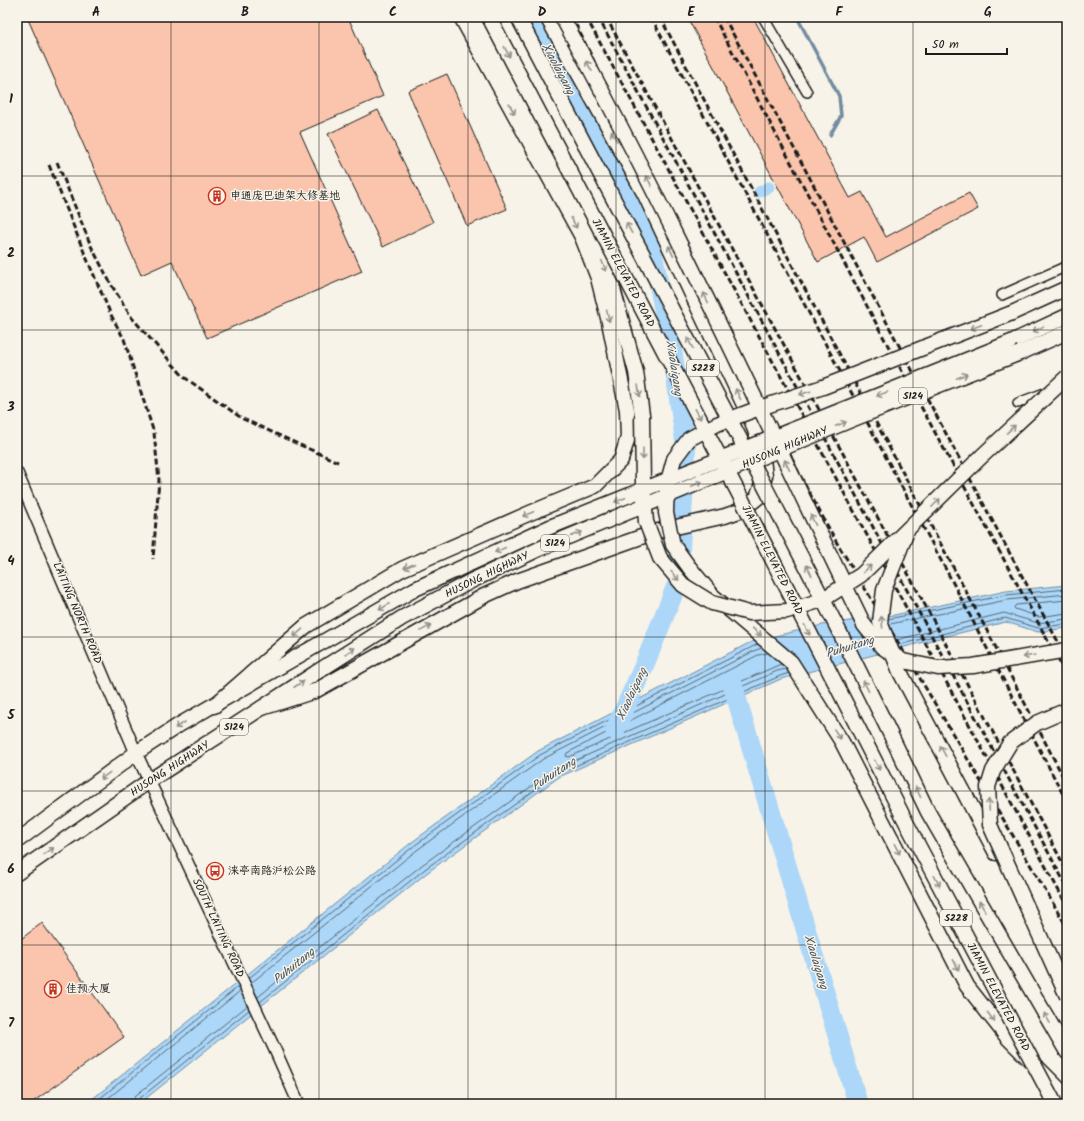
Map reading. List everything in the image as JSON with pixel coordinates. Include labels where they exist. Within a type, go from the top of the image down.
[{"type":"main road","points":[[214,706],[306,626],[402,569],[595,486],[621,460],[628,438],[627,410],[609,322],[598,278],[582,237],[461,17]]},
{"type":"main road","points":[[473,17],[483,32],[580,208],[612,285],[636,372],[642,415],[643,485],[646,522],[660,558],[683,585],[712,603],[749,613],[787,611],[822,600],[861,575],[982,456],[1067,377]]},
{"type":"main road","name":"JIAMIN ELEVATED ROAD","points":[[489,17],[738,492],[907,824],[1055,1104]]},
{"type":"main road","name":"S228","points":[[518,17],[796,545],[928,812],[1067,1052]]},
{"type":"main road","points":[[262,708],[315,691],[484,596],[517,581],[658,531],[742,510],[757,498],[765,476],[762,450],[752,422],[645,195],[547,17]]},
{"type":"main road","points":[[562,17],[598,83],[668,219],[864,625],[882,647],[903,661],[938,668],[972,666],[1067,650]]},
{"type":"main road","points":[[1067,288],[1012,313],[823,387],[761,407],[717,424],[689,439],[674,459],[667,485],[666,513],[673,545],[688,567],[713,596],[791,662],[842,742],[967,986],[1007,1037],[1067,1097]]},
{"type":"main road","name":"HUSONG HIGHWAY","points":[[17,841],[136,753],[179,725],[415,589],[550,527],[1009,343],[1067,316]]},
{"type":"main road","name":"HUSONG HIGHWAY","points":[[17,873],[150,781],[317,672],[402,618],[473,580],[539,549],[851,420],[1020,353],[1067,332]]},
{"type":"main road","points":[[908,530],[884,590],[880,622],[900,672],[1067,988]]},
{"type":"main road","points":[[1067,710],[1037,723],[1010,743],[993,771],[988,787],[990,825],[1067,996]]},
{"type":"street","points":[[763,17],[807,92]]},
{"type":"street","points":[[1002,295],[1067,266]]},
{"type":"street","points":[[1018,403],[1067,384]]},
{"type":"street","name":"LAITING NORTH ROAD","points":[[17,473],[136,753]]},
{"type":"street","name":"SOUTH LAITING ROAD","points":[[136,753],[299,1104]]},
{"type":"water","name":"Puhuitang","points":[[1067,585],[1067,628],[1038,632],[1006,622],[781,679],[559,777],[428,872],[139,1104],[86,1104],[412,842],[538,751],[753,641],[827,624],[894,615],[1006,591]]},
{"type":"building","name":"申通庞巴迪架大修基地","points":[[27,17],[348,17],[383,96],[300,132],[362,271],[207,338],[172,261],[141,275]]},
{"type":"building","points":[[687,17],[753,17],[850,198],[862,192],[886,237],[969,193],[978,209],[877,262],[864,237],[818,262]]},
{"type":"building","points":[[447,74],[507,209],[467,226],[408,91]]},
{"type":"building","points":[[378,110],[433,222],[383,247],[328,134]]},
{"type":"building","name":"佳预大厦","points":[[42,923],[124,1037],[30,1104],[17,1104],[17,942]]},
{"type":"waterway","name":"Xiaolaigang","points":[[530,17],[565,80],[651,245],[673,356],[686,448],[678,582],[643,668],[615,730]]},
{"type":"waterway","points":[[797,17],[839,96],[841,116],[830,135]]},
{"type":"waterway","points":[[759,192],[769,187]]},
{"type":"waterway","points":[[651,245],[658,241]]},
{"type":"waterway","name":"Xiaolaigang","points":[[732,683],[858,1104]]},
{"type":"railway","points":[[572,17],[804,483],[837,543],[915,670],[1067,927]]},
{"type":"railway","points":[[586,17],[1067,906]]},
{"type":"railway","points":[[598,17],[1067,887]]},
{"type":"railway","points":[[606,17],[917,590],[1067,871]]},
{"type":"railway","points":[[651,17],[952,581],[1067,802]]},
{"type":"railway","points":[[660,17],[1067,784]]},
{"type":"railway","points":[[714,17],[886,342],[1067,676]]},
{"type":"railway","points":[[724,17],[1067,658]]},
{"type":"railway","points":[[57,162],[91,246],[112,286],[132,318],[184,377],[243,419],[340,463]]},
{"type":"railway","points":[[49,165],[111,315],[124,339],[154,433],[159,480],[153,559]]},
{"type":"place","name":"申通庞巴迪架大修基地","points":[[217,196]]},
{"type":"place","name":"涞亭南路沪松公路","points":[[215,871]]},
{"type":"place","name":"佳预大厦","points":[[53,989]]}]
